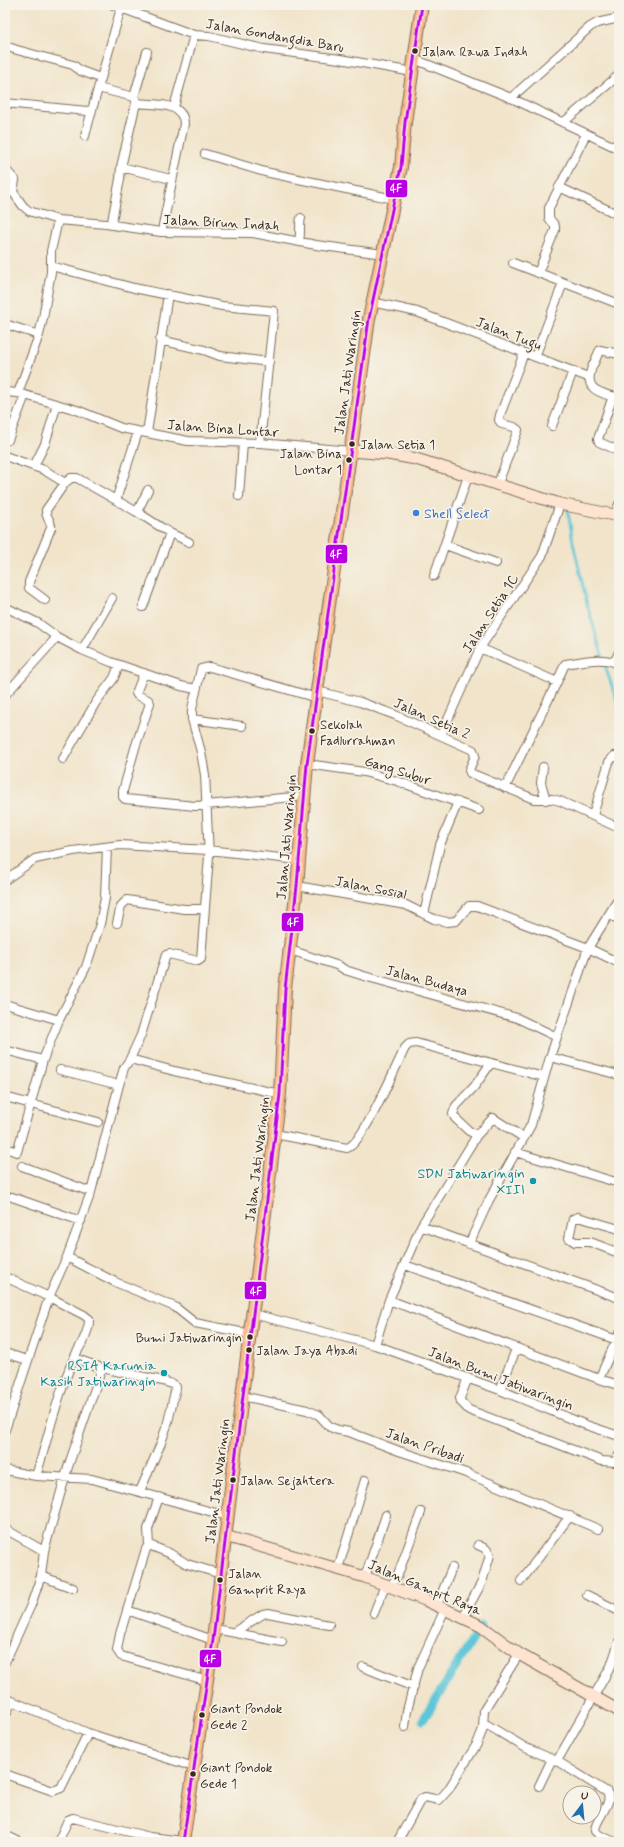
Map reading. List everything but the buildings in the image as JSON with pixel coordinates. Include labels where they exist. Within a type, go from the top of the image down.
[{"type":"main road","name":"Jalan Jati Waringin","points":[[183,1842],[208,1681],[280,1094],[285,989],[297,886],[308,764],[372,302],[401,167],[422,5]]},
{"type":"street","points":[[85,136],[117,6]]},
{"type":"street","name":"Jalan Gondangdia Baru","points":[[117,6],[132,8],[194,35],[209,36],[264,49],[413,72]]},
{"type":"street","points":[[511,98],[590,27],[597,23],[619,18]]},
{"type":"street","points":[[174,107],[194,35]]},
{"type":"street","points":[[5,46],[73,65],[81,71],[100,78]]},
{"type":"street","points":[[109,222],[120,179],[121,167],[135,100],[147,52]]},
{"type":"street","points":[[414,59],[511,98],[619,149]]},
{"type":"street","points":[[564,122],[619,75]]},
{"type":"street","points":[[98,88],[135,100],[174,107],[182,114],[184,124],[171,178],[163,225]]},
{"type":"street","points":[[5,103],[49,108],[92,110]]},
{"type":"street","points":[[538,273],[556,226],[548,218],[548,211],[586,134]]},
{"type":"street","points":[[205,154],[265,172],[394,199]]},
{"type":"street","points":[[121,167],[171,178]]},
{"type":"street","name":"Jalan Birun Indah","points":[[5,169],[15,180],[13,192],[23,206],[39,215],[58,220],[109,222],[161,232],[253,234],[316,245],[383,254]]},
{"type":"street","points":[[109,222],[114,184]]},
{"type":"street","points":[[559,187],[619,215]]},
{"type":"street","points":[[299,241],[301,229],[300,218]]},
{"type":"street","points":[[8,440],[39,335],[51,266],[51,251],[58,220]]},
{"type":"street","points":[[513,263],[563,284],[619,304]]},
{"type":"street","points":[[51,266],[104,281],[222,306],[274,311],[260,443]]},
{"type":"street","points":[[535,357],[563,284]]},
{"type":"street","points":[[116,500],[142,433],[168,294]]},
{"type":"street","name":"Jalan Tugu","points":[[372,302],[417,312],[588,377]]},
{"type":"street","points":[[5,324],[39,335]]},
{"type":"street","points":[[160,340],[204,350],[220,356],[269,362]]},
{"type":"street","points":[[619,354],[600,350],[588,377],[591,386],[616,398],[598,439],[602,445],[619,451]]},
{"type":"street","points":[[497,486],[518,430],[514,427],[502,424],[499,420],[524,353]]},
{"type":"street","points":[[552,426],[573,371]]},
{"type":"street","name":"Jalan Bina Lontar","points":[[5,392],[22,394],[77,410],[121,428],[188,441],[260,443],[351,451]]},
{"type":"street","points":[[34,466],[45,444],[57,404]]},
{"type":"street","points":[[239,496],[243,443]]},
{"type":"street","points":[[351,451],[403,456],[497,486],[560,504],[617,515],[619,504]]},
{"type":"street","points":[[5,456],[44,470],[65,483]]},
{"type":"street","points":[[434,576],[446,545],[468,476]]},
{"type":"street","points":[[45,600],[29,588],[28,582],[51,528],[51,523],[45,513],[46,510],[65,483],[71,478],[77,478],[137,512],[170,533],[189,542]]},
{"type":"street","points":[[137,512],[148,490]]},
{"type":"street","name":"Jalan Setia 1C","points":[[441,735],[480,648],[542,556],[560,504]]},
{"type":"street","points":[[143,607],[170,533]]},
{"type":"street","points":[[446,545],[496,563]]},
{"type":"street","points":[[82,650],[112,598]]},
{"type":"street","points":[[5,607],[38,623],[57,637],[82,650],[119,665],[181,686],[196,689],[192,719],[202,752],[208,850],[201,959],[198,961],[169,954],[166,955],[141,1034],[130,1059],[124,1068],[91,1192],[67,1257],[49,1297],[5,1430]]},
{"type":"street","points":[[5,695],[57,637]]},
{"type":"street","points":[[480,648],[557,682]]},
{"type":"street","points":[[505,788],[565,664],[601,661],[617,663],[619,652]]},
{"type":"street","points":[[63,759],[96,702],[114,678],[119,665]]},
{"type":"street","name":"Jalan Setia 2","points":[[196,689],[201,669],[210,667],[317,695],[360,702],[474,750],[475,756],[469,772],[534,799],[560,801],[619,828]]},
{"type":"street","points":[[144,673],[136,693],[137,695],[148,700],[150,703],[135,748],[123,790],[123,797],[128,800],[195,806],[305,796]]},
{"type":"street","points":[[192,719],[242,726]]},
{"type":"street","points":[[593,815],[609,762],[614,756],[619,758]]},
{"type":"street","name":"Gang Subur","points":[[308,764],[364,772],[479,810]]},
{"type":"street","points":[[543,767],[541,786],[546,800]]},
{"type":"street","points":[[424,914],[440,845],[458,802]]},
{"type":"street","points":[[5,880],[35,859],[73,851],[120,845],[208,850],[299,860]]},
{"type":"street","points":[[5,1148],[17,1152],[42,1060],[59,1020],[86,967],[101,918],[105,898],[107,847]]},
{"type":"street","name":"Jalan Sosial","points":[[297,886],[406,905],[424,914],[447,922],[456,921],[469,906],[477,906],[588,948]]},
{"type":"street","points":[[469,1244],[489,1200],[531,1125],[550,1057],[588,948],[619,898]]},
{"type":"street","points":[[117,923],[121,906],[127,900],[184,909],[204,910]]},
{"type":"street","points":[[609,914],[619,919]]},
{"type":"street","points":[[588,948],[619,963]]},
{"type":"street","name":"Jalan Budaya","points":[[290,950],[332,963],[345,970],[364,976],[517,1018],[557,1037]]},
{"type":"street","points":[[5,1004],[59,1020]]},
{"type":"street","points":[[275,1134],[347,1148],[354,1145],[375,1110],[405,1048],[409,1044],[416,1043],[544,1077]]},
{"type":"street","points":[[5,1050],[42,1060]]},
{"type":"street","points":[[550,1057],[619,1075]]},
{"type":"street","points":[[130,1059],[174,1071],[280,1094]]},
{"type":"street","points":[[477,1135],[459,1122],[453,1114],[456,1106],[474,1087],[491,1063]]},
{"type":"street","points":[[60,1070],[119,1085]]},
{"type":"street","points":[[5,1097],[98,1122]]},
{"type":"street","points":[[375,1345],[389,1300],[421,1226],[477,1135],[493,1118],[524,1138]]},
{"type":"street","points":[[515,1152],[619,1183]]},
{"type":"street","points":[[22,1166],[91,1192]]},
{"type":"street","points":[[12,1197],[81,1221]]},
{"type":"street","points":[[619,1230],[583,1218],[575,1218],[573,1219],[569,1238],[575,1242],[590,1242],[619,1253]]},
{"type":"street","points":[[421,1226],[619,1298]]},
{"type":"street","points":[[67,1257],[115,1282],[175,1307],[196,1323],[250,1334]]},
{"type":"street","points":[[405,1265],[618,1337],[599,1379]]},
{"type":"street","points":[[5,1277],[84,1314],[89,1319],[83,1339],[64,1384],[36,1476]]},
{"type":"street","points":[[389,1300],[599,1379],[619,1385]]},
{"type":"street","name":"Jalan Bumi Jatiwaringin","points":[[253,1314],[375,1345],[468,1378],[586,1425],[619,1436]]},
{"type":"street","points":[[500,1390],[516,1348]]},
{"type":"street","points":[[5,1354],[27,1360]]},
{"type":"street","points":[[74,1358],[102,1368],[163,1381],[176,1387],[168,1422],[161,1443],[140,1491]]},
{"type":"street","points":[[5,1662],[31,1605],[41,1576],[44,1551],[66,1476],[102,1368]]},
{"type":"street","points":[[468,1378],[460,1398],[461,1402],[470,1410],[602,1461],[615,1462],[619,1455]]},
{"type":"street","name":"Jalan Pribadi","points":[[242,1396],[307,1410],[319,1415],[330,1427],[349,1432],[399,1451],[466,1473],[598,1529]]},
{"type":"street","points":[[5,1470],[36,1476],[66,1476],[92,1479],[228,1516]]},
{"type":"street","points":[[338,1569],[365,1480]]},
{"type":"street","points":[[159,1497],[148,1529],[149,1545],[146,1547],[120,1634],[117,1650],[118,1654],[208,1681]]},
{"type":"street","points":[[374,1613],[388,1586],[397,1577],[421,1512]]},
{"type":"street","points":[[364,1577],[386,1515]]},
{"type":"street","points":[[521,1581],[570,1516]]},
{"type":"street","points":[[5,1529],[44,1551]]},
{"type":"street","name":"Jalan Gampit Raya","points":[[225,1536],[364,1577],[441,1607],[481,1626],[518,1654],[619,1711]]},
{"type":"street","points":[[149,1545],[169,1552],[187,1564],[221,1574]]},
{"type":"street","points":[[463,1617],[482,1582],[490,1555],[486,1549],[478,1545]]},
{"type":"street","points":[[405,1727],[406,1711],[414,1687],[418,1668],[441,1607],[452,1568]]},
{"type":"street","points":[[41,1576],[73,1588]]},
{"type":"street","points":[[587,1595],[619,1611]]},
{"type":"street","points":[[127,1610],[214,1634],[234,1632],[282,1642]]},
{"type":"street","points":[[234,1632],[263,1614],[268,1613],[329,1625]]},
{"type":"street","points":[[539,1786],[594,1696],[610,1666],[619,1642]]},
{"type":"street","points":[[397,1842],[421,1799],[425,1798],[439,1800],[448,1790],[477,1744],[484,1723],[484,1710],[518,1654]]},
{"type":"street","points":[[363,1667],[414,1687]]},
{"type":"street","points":[[5,1716],[9,1700],[88,1733],[194,1767]]},
{"type":"street","points":[[484,1723],[526,1748],[554,1760],[608,1794],[608,1801],[597,1822],[595,1831],[599,1835],[616,1842]]},
{"type":"street","points":[[5,1774],[56,1791],[61,1788],[88,1733]]},
{"type":"street","points":[[58,1842],[68,1820],[73,1818],[150,1837],[183,1842]]},
{"type":"street","points":[[5,1835],[20,1842]]},
{"type":"waterway","points":[[568,511],[573,542],[587,604],[606,669],[619,706]]},
{"type":"waterway","points":[[423,1720],[481,1626]]},
{"type":"transit line","name":"4F","points":[[183,1842],[213,1640],[280,1094],[285,989],[297,886],[307,764],[369,319],[401,167],[405,122],[422,5]]},
{"type":"place","name":"Jalan Rawa Indah","points":[[415,51]]},
{"type":"place","name":"Jalan Setia 1","points":[[352,444]]},
{"type":"place","name":"Jalan Bina Lontar 1","points":[[349,460]]},
{"type":"place","name":"Shell Select","points":[[416,513]]},
{"type":"place","name":"Sekolah Fadlurrahman","points":[[312,731]]},
{"type":"place","name":"SDN Jatiwaringin XIII","points":[[533,1181]]},
{"type":"place","name":"Bumi Jatiwaringin","points":[[250,1337]]},
{"type":"place","name":"Jalan Jaya Abadi","points":[[249,1350]]},
{"type":"place","name":"RSIA Karunia Kasih Jatiwaringin","points":[[164,1373]]},
{"type":"place","name":"Jalan Sejahtera","points":[[233,1480]]},
{"type":"place","name":"Jalan Gamprit Raya","points":[[220,1580]]},
{"type":"place","name":"Giant Pondok Gede 2","points":[[202,1715]]},
{"type":"place","name":"Giant Pondok Gede 1","points":[[193,1774]]}]
